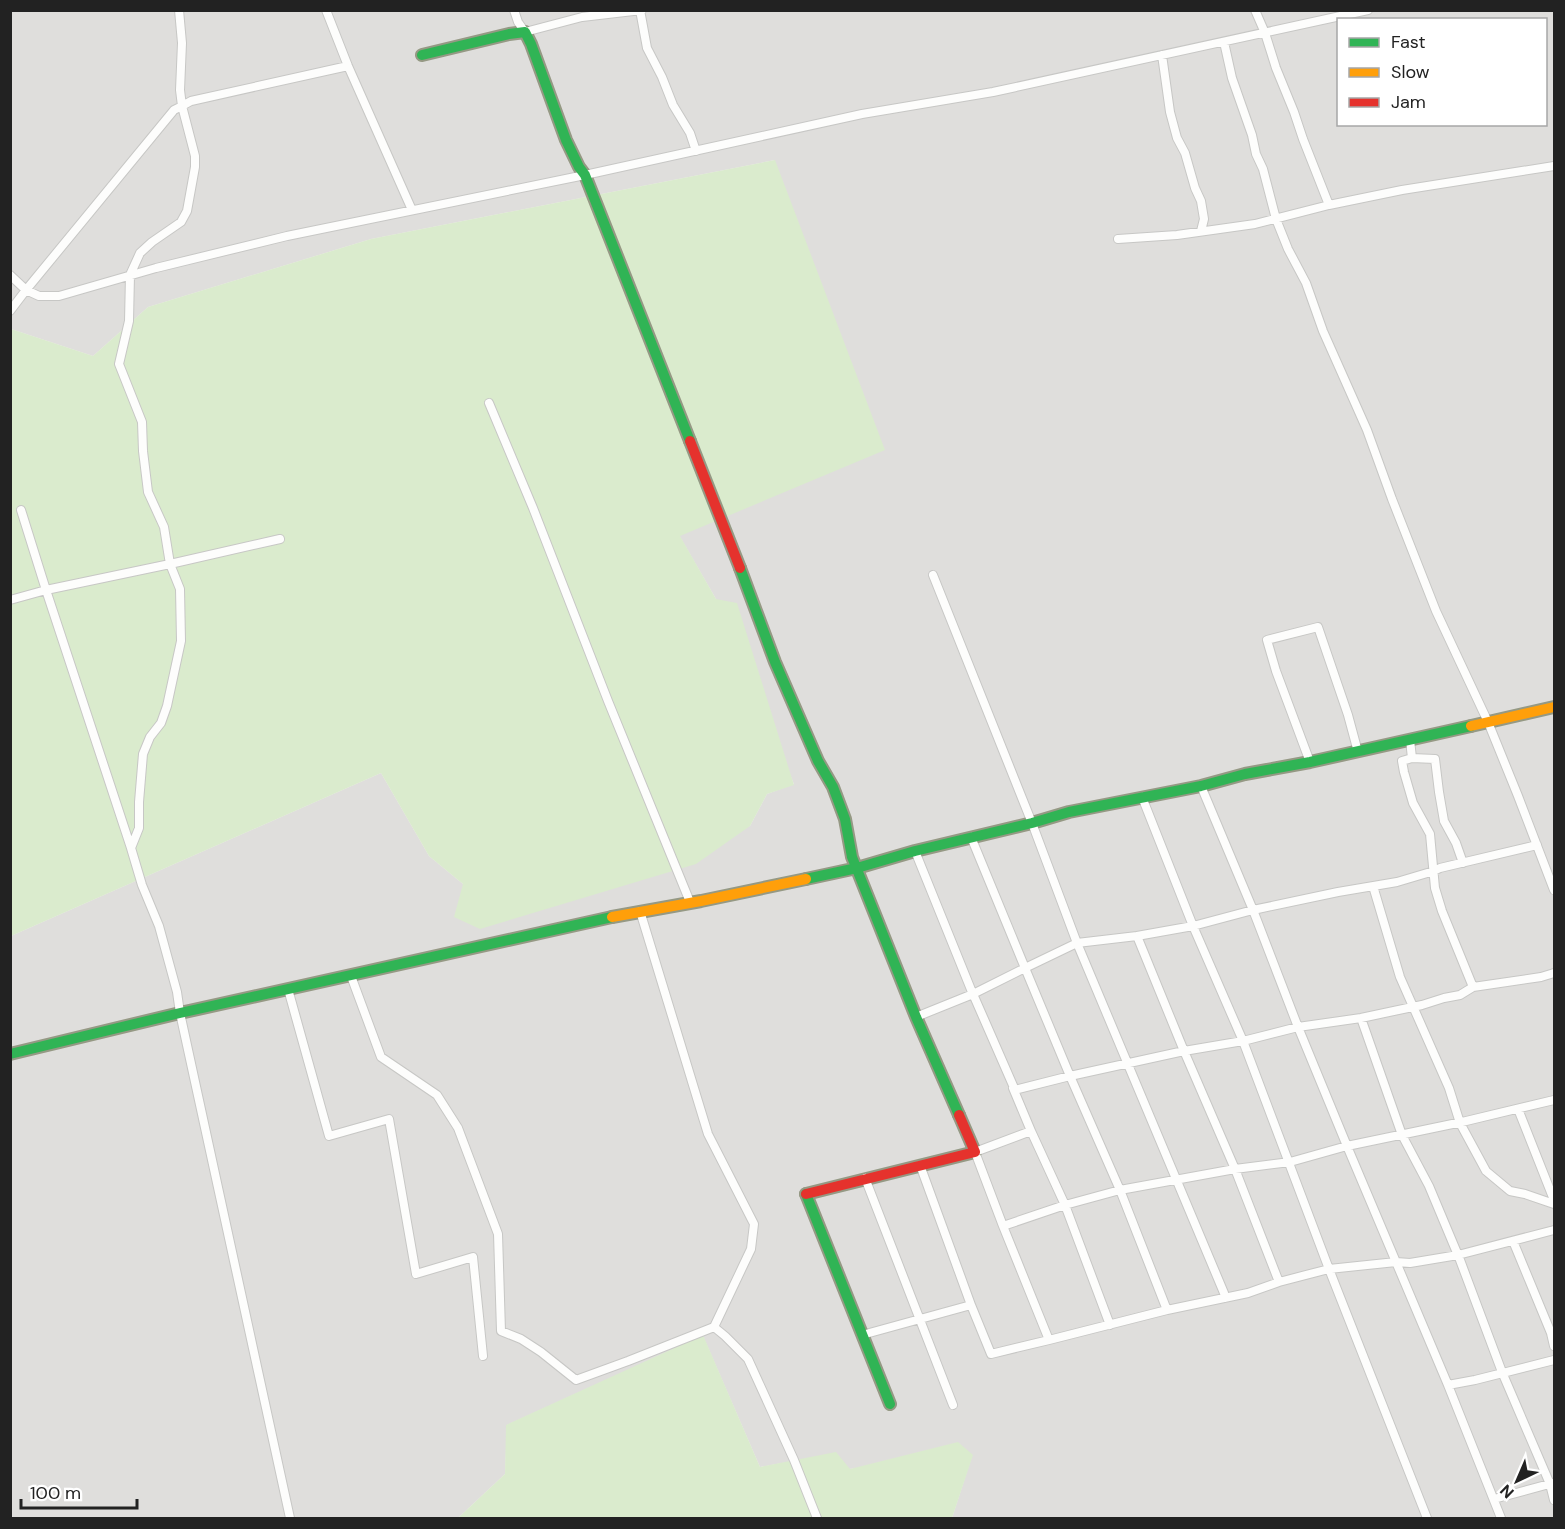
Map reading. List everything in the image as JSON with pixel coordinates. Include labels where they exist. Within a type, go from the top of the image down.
[{"type":"street","points":[[131,848],[139,828],[143,754],[150,737],[161,723],[167,706],[181,641],[180,589],[170,564],[164,527],[148,492],[142,422],[119,364],[129,321],[130,275],[140,253],[180,222],[187,211],[195,167],[195,156],[180,90],[182,43],[179,10]]},
{"type":"street","points":[[326,10],[348,66],[412,210]]},
{"type":"street","points":[[514,10],[531,44],[566,140],[585,175],[775,662],[818,761],[833,788],[845,819],[852,858],[916,1017],[975,1152],[1002,1226],[1049,1340]]},
{"type":"street","points":[[1255,10],[1329,205]]},
{"type":"street","points":[[10,275],[26,290],[39,296],[59,296],[130,275],[287,236],[585,175],[862,114],[978,96],[1368,10]]},
{"type":"street","points":[[422,55],[582,17],[641,11],[647,48],[673,105],[690,133],[696,151]]},
{"type":"street","points":[[1224,42],[1232,78],[1263,169],[1276,219],[1288,249],[1306,283],[1323,331],[1367,430],[1436,611],[1488,722],[1554,890]]},
{"type":"street","points":[[1162,55],[1170,112],[1177,138],[1185,153],[1201,201],[1204,219],[1201,231]]},
{"type":"street","points":[[10,311],[174,110],[190,100],[348,66]]},
{"type":"street","points":[[1118,239],[1177,235],[1255,224],[1329,205],[1402,190],[1554,166]]},
{"type":"street","points":[[489,403],[690,902]]},
{"type":"street","points":[[21,510],[142,885],[159,926],[177,992],[290,1518]]},
{"type":"street","points":[[10,600],[46,590],[280,539]]},
{"type":"street","points":[[933,575],[1032,823],[1077,943],[1225,1298]]},
{"type":"street","points":[[1310,762],[1276,671],[1267,640],[1318,627],[1358,752]]},
{"type":"street","points":[[10,1054],[180,1013],[640,911],[856,868],[1069,812],[1201,786],[1245,774],[1358,752],[1554,707]]},
{"type":"street","points":[[1410,740],[1412,758]]},
{"type":"street","points":[[1462,863],[1456,843],[1444,821],[1435,759],[1412,758],[1402,761],[1413,803],[1431,834],[1435,888],[1442,911],[1473,987]]},
{"type":"street","points":[[1201,786],[1501,1518]]},
{"type":"street","points":[[1142,798],[1192,926],[1243,1041],[1329,1269],[1427,1518]]},
{"type":"street","points":[[971,837],[1120,1190],[1167,1310]]},
{"type":"street","points":[[916,1017],[973,994],[1077,943],[1137,936],[1192,926],[1253,910],[1397,882],[1440,868],[1537,845]]},
{"type":"street","points":[[915,851],[1031,1131],[1065,1205],[1110,1325]]},
{"type":"street","points":[[1373,886],[1400,977],[1449,1088],[1460,1123],[1486,1171],[1510,1191],[1554,1204]]},
{"type":"street","points":[[351,976],[381,1057],[437,1095],[458,1128],[498,1234],[501,1331],[521,1339],[541,1352],[576,1380],[714,1327],[751,1249],[754,1224],[708,1134],[640,911]]},
{"type":"street","points":[[1137,936],[1235,1169],[1279,1282]]},
{"type":"street","points":[[973,994],[1015,1090],[1298,1027],[1361,1018],[1413,1007],[1460,995],[1473,987],[1554,973]]},
{"type":"street","points":[[288,990],[329,1136],[389,1119],[416,1274],[473,1257],[483,1356]]},
{"type":"street","points":[[1361,1018],[1402,1135],[1429,1186],[1502,1372],[1552,1484],[1554,1500]]},
{"type":"street","points":[[1002,1226],[1120,1190],[1235,1169],[1290,1162],[1347,1146],[1460,1123],[1554,1100]]},
{"type":"street","points":[[1518,1109],[1554,1200]]},
{"type":"street","points":[[890,1404],[806,1193],[975,1152],[1031,1131]]},
{"type":"street","points":[[920,1164],[991,1354],[1167,1310],[1248,1293],[1329,1269],[1396,1262],[1410,1263],[1458,1256],[1554,1230]]},
{"type":"street","points":[[865,1178],[953,1405]]},
{"type":"street","points":[[1513,1241],[1551,1333],[1554,1346]]},
{"type":"street","points":[[862,1335],[971,1305]]},
{"type":"street","points":[[714,1327],[748,1359],[794,1460],[817,1518]]},
{"type":"street","points":[[1448,1385],[1554,1360]]},
{"type":"street","points":[[1494,1499],[1552,1484]]},
{"type":"shaded area","points":[[11,11],[1554,11],[1554,1518],[952,1518],[972,1456],[849,1469],[836,1453],[760,1467],[703,1336],[507,1425],[505,1474],[458,1518],[11,1518],[11,936],[381,773],[429,856],[463,884],[750,826],[767,794],[794,784],[716,599],[679,535],[775,160],[371,239],[148,307],[93,356],[11,329]]},
{"type":"green space","points":[[775,160],[885,450],[680,536],[716,599],[737,603],[794,785],[767,794],[750,826],[696,864],[480,929],[454,917],[463,884],[429,856],[381,773],[11,936],[11,329],[93,356],[148,307],[371,239]]},
{"type":"green space","points":[[703,1335],[760,1467],[836,1452],[850,1469],[958,1442],[973,1455],[952,1518],[458,1518],[505,1474],[506,1425]]},
{"type":"traffic: fast","points":[[422,55],[525,32],[566,140],[585,175],[690,441]]},
{"type":"traffic: fast","points":[[740,568],[775,662],[818,761],[833,787],[845,819],[852,857],[916,1017],[959,1115]]},
{"type":"traffic: fast","points":[[806,879],[857,868],[1069,812],[1201,786],[1245,774],[1471,726]]},
{"type":"traffic: fast","points":[[10,1054],[180,1013],[612,917]]},
{"type":"traffic: fast","points":[[806,1194],[890,1404]]},
{"type":"traffic: slow","points":[[1471,726],[1554,707]]},
{"type":"traffic: slow","points":[[612,917],[806,879]]},
{"type":"traffic: jam","points":[[690,441],[740,568]]},
{"type":"traffic: jam","points":[[806,1194],[975,1152],[959,1115]]}]
